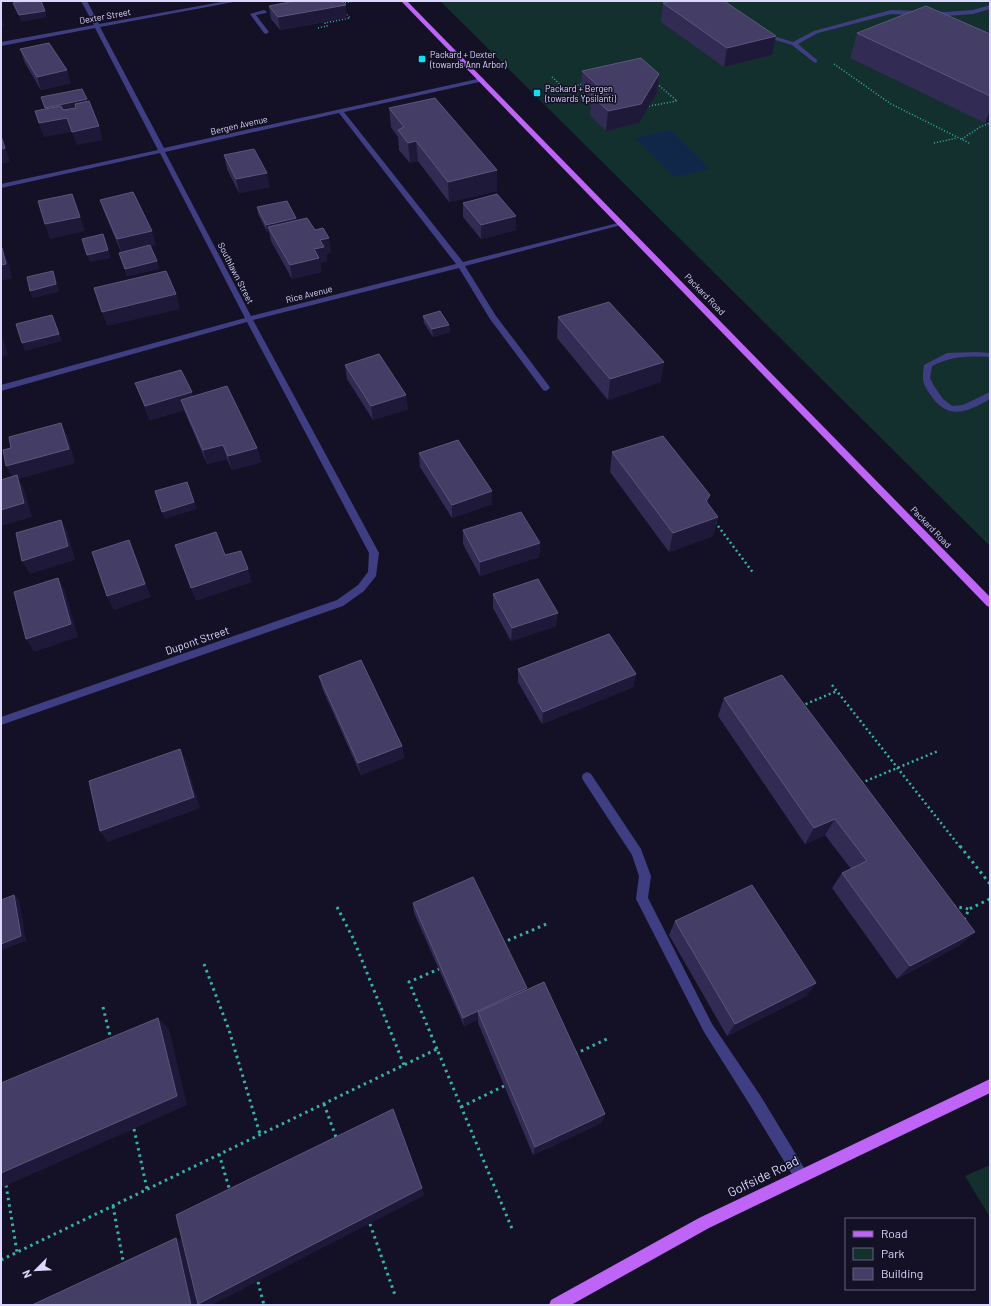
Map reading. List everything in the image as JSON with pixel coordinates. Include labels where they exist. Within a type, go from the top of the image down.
[{"type":"main road","name":"Packard Road","points":[[404,1],[990,603]]},
{"type":"main road","name":"Golfside Road","points":[[556,1305],[704,1223],[990,1086]]},
{"type":"street","name":"Southlawn Street","points":[[84,1],[99,27],[249,319],[374,553]]},
{"type":"street","name":"Dexter Street","points":[[1,44],[236,1]]},
{"type":"street","points":[[794,44],[816,32],[891,12],[946,14],[972,12],[990,7]]},
{"type":"street","points":[[264,12],[253,14],[266,32]]},
{"type":"street","points":[[758,32],[794,44],[815,61]]},
{"type":"street","name":"Bergen Avenue","points":[[1,186],[482,80]]},
{"type":"street","points":[[340,111],[461,265],[493,317],[546,388]]},
{"type":"street","name":"Rice Avenue","points":[[1,388],[249,319],[622,224]]},
{"type":"street","points":[[990,355],[976,354],[947,356],[928,366],[926,378],[931,389],[942,404],[951,409],[962,408],[990,395]]},
{"type":"street","name":"Dupont Street","points":[[1,721],[340,603],[361,588],[373,573],[374,553]]},
{"type":"street","points":[[587,777],[636,853],[645,876],[642,899],[708,1028],[755,1100],[801,1176]]},
{"type":"path","points":[[338,4],[355,1]]},
{"type":"path","points":[[318,28],[328,26],[325,23],[350,18],[342,9]]},
{"type":"path","points":[[829,61],[846,75],[890,104],[971,144]]},
{"type":"path","points":[[552,77],[564,88],[586,83]]},
{"type":"path","points":[[650,106],[677,101],[654,81]]},
{"type":"path","points":[[934,143],[953,138],[962,139],[980,127],[990,123]]},
{"type":"path","points":[[712,518],[754,574]]},
{"type":"path","points":[[832,685],[990,884]]},
{"type":"path","points":[[797,707],[837,691]]},
{"type":"path","points":[[859,784],[938,751]]},
{"type":"path","points":[[948,904],[969,909],[990,899]]},
{"type":"path","points":[[337,907],[353,938],[404,1065]]},
{"type":"path","points":[[961,926],[969,909]]},
{"type":"path","points":[[500,944],[548,923]]},
{"type":"path","points":[[204,964],[229,1030],[260,1134]]},
{"type":"path","points":[[439,969],[409,982],[513,1231]]},
{"type":"path","points":[[103,1007],[112,1047]]},
{"type":"path","points":[[570,1056],[609,1038]]},
{"type":"path","points":[[1,1260],[437,1049]]},
{"type":"path","points":[[461,1107],[504,1086]]},
{"type":"path","points":[[324,1104],[339,1146]]},
{"type":"path","points":[[134,1129],[147,1189]]},
{"type":"path","points":[[219,1154],[232,1199]]},
{"type":"path","points":[[6,1185],[17,1252]]},
{"type":"path","points":[[113,1206],[126,1272]]},
{"type":"path","points":[[370,1224],[395,1295]]},
{"type":"path","points":[[258,1282],[264,1305]]},
{"type":"green space","points":[[440,1],[990,1],[990,546]]},
{"type":"green space","points":[[990,1165],[990,1217],[965,1176]]},
{"type":"water","points":[[670,130],[710,169],[674,177],[635,138]]},
{"type":"building","points":[[41,1],[45,11],[19,15],[13,3]]},
{"type":"building","points":[[295,1],[342,1],[346,5],[278,17],[269,6]]},
{"type":"building","points":[[672,1],[724,1],[776,36],[727,48],[663,3]]},
{"type":"building","points":[[926,6],[990,34],[990,96],[857,33]]},
{"type":"building","points":[[49,43],[67,70],[37,77],[20,49]]},
{"type":"building","points":[[641,58],[659,74],[641,104],[608,111],[591,95],[597,85],[582,71]]},
{"type":"building","points":[[82,89],[87,99],[45,108],[41,97]]},
{"type":"building","points":[[435,98],[497,170],[448,182],[416,141],[408,143],[398,130],[404,127],[389,108]]},
{"type":"building","points":[[89,101],[99,126],[72,132],[67,118],[39,123],[35,111],[61,106],[63,110],[76,108],[75,104]]},
{"type":"building","points":[[1,136],[5,148],[1,149]]},
{"type":"building","points":[[254,149],[267,173],[236,179],[224,155]]},
{"type":"building","points":[[133,192],[152,231],[117,239],[100,200]]},
{"type":"building","points":[[72,194],[80,217],[45,224],[38,201]]},
{"type":"building","points":[[497,194],[516,216],[481,225],[463,203]]},
{"type":"building","points":[[287,201],[296,218],[266,225],[257,207]]},
{"type":"building","points":[[307,218],[315,230],[323,228],[329,238],[320,240],[324,247],[314,249],[319,258],[290,265],[268,227]]},
{"type":"building","points":[[103,234],[108,250],[87,255],[82,239]]},
{"type":"building","points":[[150,245],[157,261],[125,269],[119,253]]},
{"type":"building","points":[[1,248],[6,264],[1,265]]},
{"type":"building","points":[[53,271],[56,284],[30,291],[27,277]]},
{"type":"building","points":[[166,271],[176,294],[102,312],[94,288]]},
{"type":"building","points":[[609,302],[664,362],[610,379],[558,317]]},
{"type":"building","points":[[440,311],[449,325],[432,329],[423,316]]},
{"type":"building","points":[[52,315],[59,334],[22,343],[16,324]]},
{"type":"building","points":[[379,354],[406,395],[371,406],[345,365]]},
{"type":"building","points":[[181,370],[192,392],[145,406],[135,383]]},
{"type":"building","points":[[227,386],[257,448],[228,456],[223,445],[203,450],[181,400]]},
{"type":"building","points":[[61,423],[69,449],[6,466],[3,450],[11,448],[9,437]]},
{"type":"building","points":[[663,436],[710,495],[706,501],[718,517],[673,533],[612,452]]},
{"type":"building","points":[[458,440],[492,491],[452,505],[419,453]]},
{"type":"building","points":[[17,475],[24,503],[1,510],[1,480]]},
{"type":"building","points":[[187,482],[194,502],[162,512],[155,491]]},
{"type":"building","points":[[521,512],[540,543],[480,562],[463,530]]},
{"type":"building","points":[[61,520],[68,546],[22,561],[16,533]]},
{"type":"building","points":[[216,532],[225,555],[241,551],[248,569],[191,588],[175,545]]},
{"type":"building","points":[[129,540],[145,584],[107,596],[92,552]]},
{"type":"building","points":[[58,578],[71,624],[26,639],[14,592]]},
{"type":"building","points":[[538,579],[558,613],[512,628],[493,594]]},
{"type":"building","points":[[609,634],[636,674],[543,712],[518,669]]},
{"type":"building","points":[[361,660],[402,746],[358,763],[319,676]]},
{"type":"building","points":[[782,675],[975,932],[910,966],[842,873],[867,861],[835,819],[814,828],[724,698]]},
{"type":"building","points":[[180,749],[194,797],[100,831],[89,781]]},
{"type":"building","points":[[473,877],[527,988],[463,1018],[413,903]]},
{"type":"building","points":[[752,885],[816,983],[735,1024],[675,921]]},
{"type":"building","points":[[14,895],[21,936],[1,944],[1,900]]},
{"type":"building","points":[[544,982],[605,1114],[535,1147],[478,1012]]},
{"type":"building","points":[[158,1018],[177,1096],[1,1173],[1,1083]]},
{"type":"building","points":[[393,1109],[422,1188],[198,1304],[176,1215]]},
{"type":"building","points":[[176,1238],[191,1305],[32,1305]]},
{"type":"place","name":"Packard + Dexter (towards Ann Arbor)","points":[[422,59]]},
{"type":"place","name":"Packard + Bergen (towards Ypsilanti)","points":[[537,93]]}]
